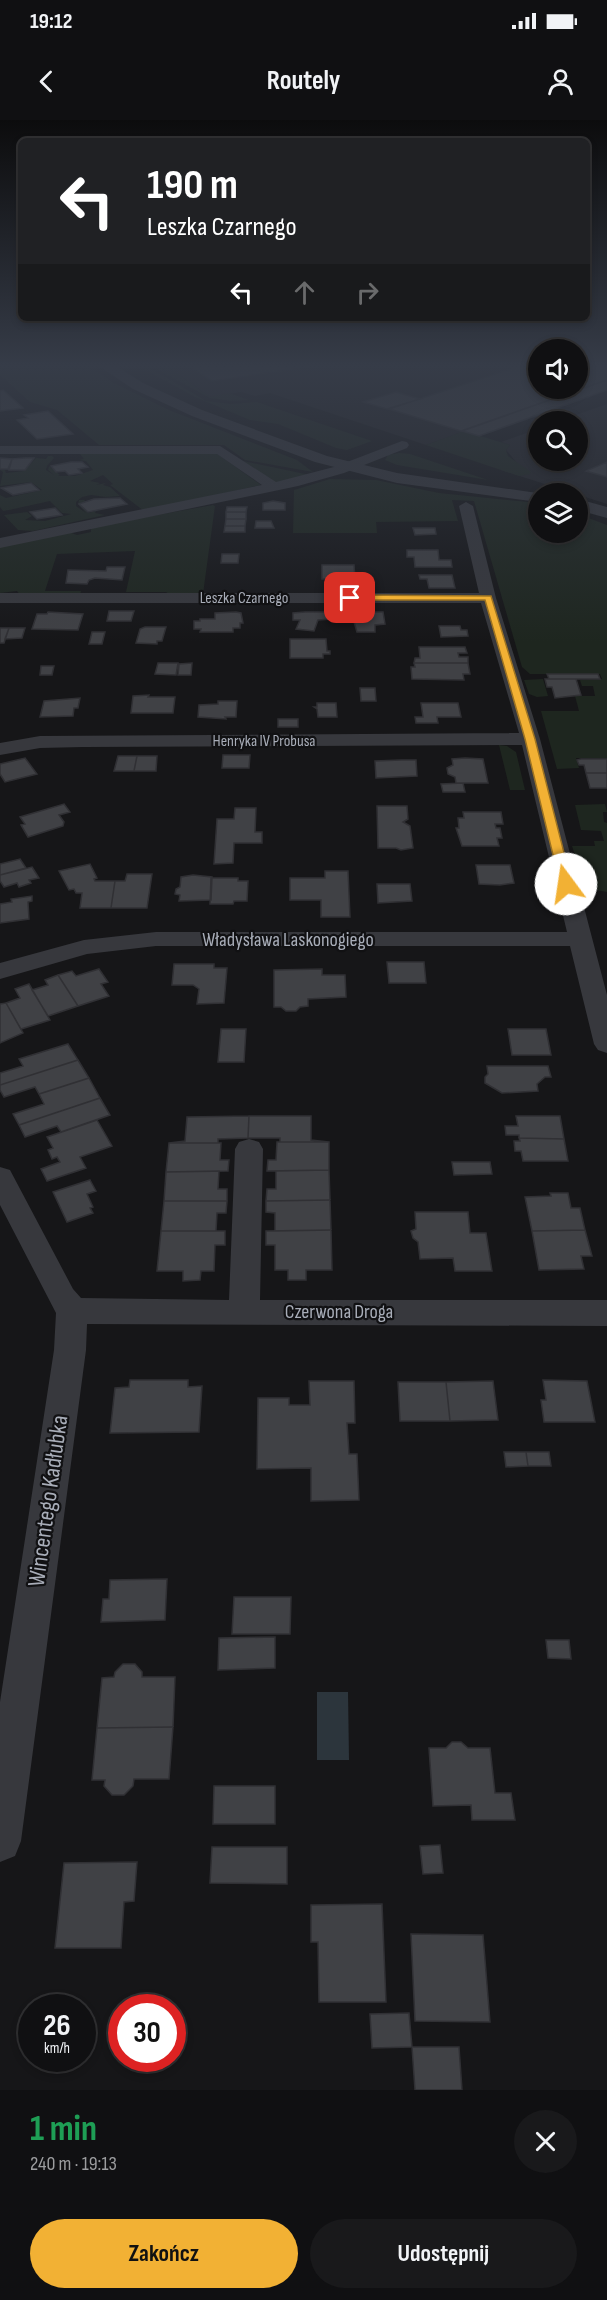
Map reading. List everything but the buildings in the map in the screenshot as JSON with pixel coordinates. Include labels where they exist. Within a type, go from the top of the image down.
[{"type":"street","points":[[232,458],[274,487]]},
{"type":"street","points":[[335,458],[397,478],[528,496]]},
{"type":"street","points":[[338,458],[354,464],[528,491]]},
{"type":"street","points":[[2,535],[16,539],[274,487],[369,458]]},
{"type":"street","points":[[465,506],[488,598],[530,739],[607,1044]]},
{"type":"street","points":[[588,507],[607,513]]},
{"type":"street","name":"Leszka Czarnego","points":[[0,598],[488,598]]},
{"type":"street","name":"Henryka IV Probusa","points":[[0,749],[40,742],[83,741],[530,739]]},
{"type":"street","name":"Władysława Laskonogiego","points":[[0,971],[84,947],[156,939],[579,939]]},
{"type":"street","points":[[244,1312],[249,1149]]},
{"type":"street","points":[[0,1177],[62,1298],[72,1310]]},
{"type":"street","name":"Czerwona Droga","points":[[72,1310],[92,1312],[607,1313]]},
{"type":"street","name":"Wincentego Kadłubka","points":[[0,1841],[70,1350],[72,1310]]},
{"type":"shaded area","points":[[36,458],[54,458],[46,470],[54,475],[48,470],[49,466],[60,475],[58,476],[75,476],[93,470],[86,461],[79,460],[223,458],[261,485],[144,511],[110,485],[113,484],[103,475],[90,481],[100,483],[96,485],[106,483],[103,485],[110,487],[120,496],[82,497],[76,502],[76,506],[86,513],[78,504],[79,500],[84,500],[86,502],[79,504],[88,513],[96,511],[95,513],[105,515],[33,531],[18,530],[4,515],[27,512],[32,516],[25,520],[45,521],[71,514],[62,513],[50,501],[3,511],[0,507],[0,495],[6,498],[42,490],[31,482],[0,486],[3,472],[0,470],[5,470],[6,473],[24,471]]},
{"type":"shaded area","points":[[242,458],[292,458],[313,472]]},
{"type":"shaded area","points":[[386,458],[422,458],[488,480],[397,465],[385,460]]},
{"type":"shaded area","points":[[465,458],[511,458],[531,472],[519,476]]},
{"type":"shaded area","points":[[513,458],[528,458],[528,471],[588,471],[588,458],[607,458],[607,504],[588,498],[588,483],[542,483],[501,470],[517,463]]},
{"type":"shaded area","points":[[243,461],[310,475],[277,484]]},
{"type":"shaded area","points":[[330,479],[376,480],[439,493],[528,502],[528,543],[588,543],[588,518],[607,525],[607,758],[576,758],[579,768],[557,769],[541,711],[579,711],[575,696],[595,696],[593,686],[582,686],[580,680],[602,679],[600,674],[530,674],[522,667],[474,501],[452,500],[458,521],[376,522],[377,533],[293,533],[294,490]]},
{"type":"shaded area","points":[[215,506],[203,594],[171,595],[166,592],[126,592],[135,551],[57,554],[45,591],[81,591],[80,595],[20,595],[17,591],[0,593],[0,546],[69,532],[77,535],[91,532],[91,527]]},
{"type":"shaded area","points":[[543,679],[548,696],[537,697],[529,694],[524,680]]},
{"type":"shaded area","points":[[499,745],[507,746],[516,752],[525,790],[510,790]]},
{"type":"shaded area","points":[[605,804],[607,812],[603,812],[604,822],[607,823],[607,892],[585,886],[572,846],[595,846],[594,841],[604,841],[601,831],[581,830],[575,805]]},
{"type":"shaded area","points":[[317,1692],[348,1692],[349,1760],[317,1760]]},
{"type":"route","points":[[350,598],[488,598],[530,739],[566,884]]}]
